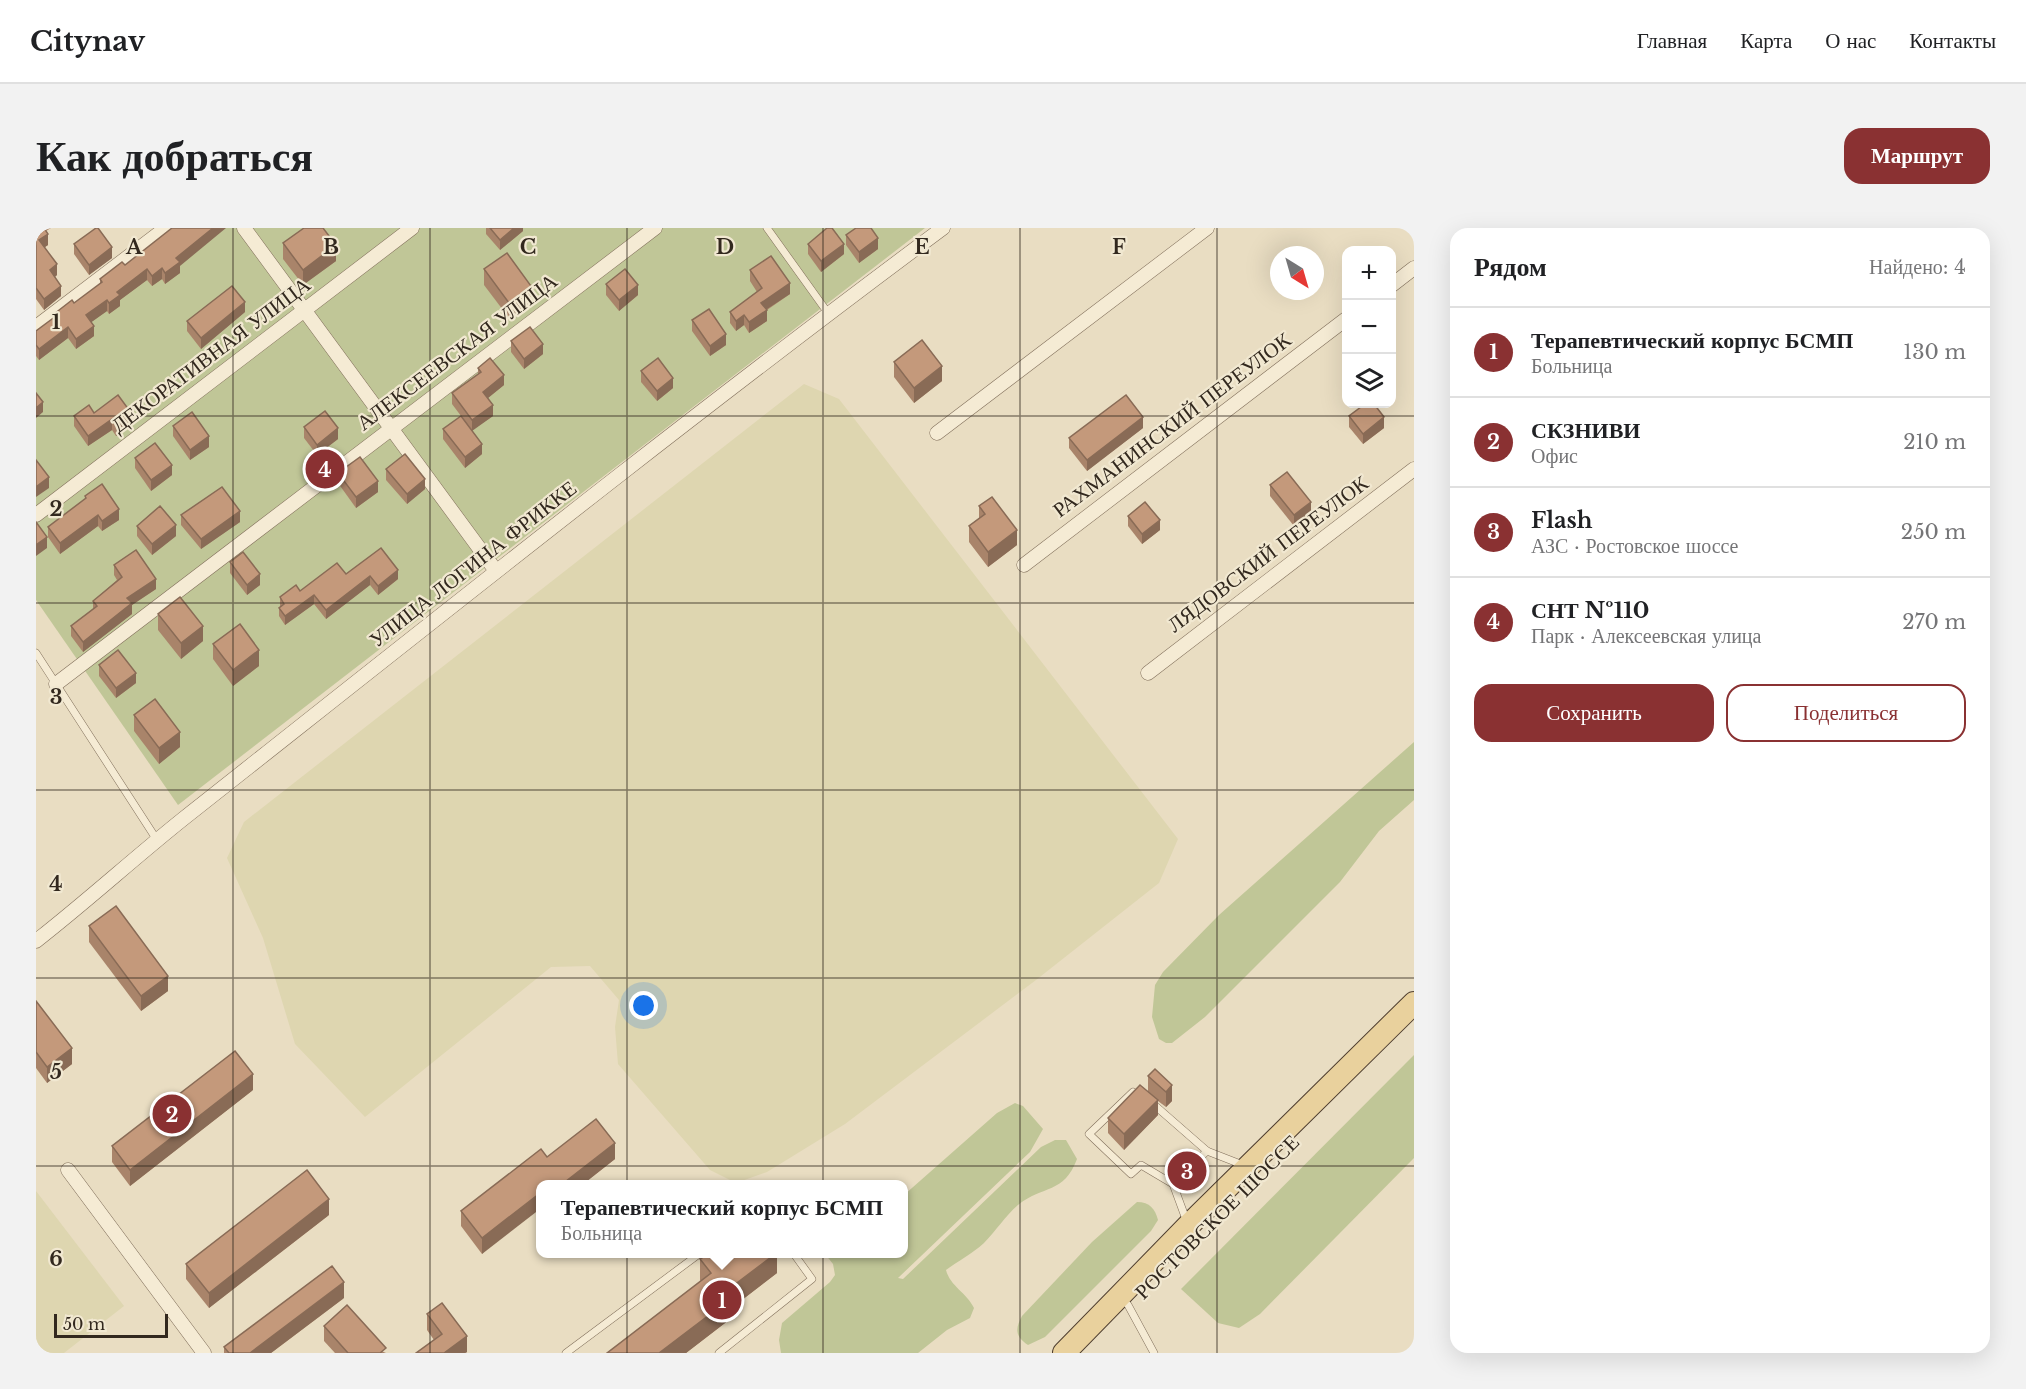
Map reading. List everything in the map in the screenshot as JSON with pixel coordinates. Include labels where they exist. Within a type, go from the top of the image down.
[{"type":"main road","points":[[1349,1076],[1414,1003]]},
{"type":"main road","points":[[1349,1076],[1414,1016]]},
{"type":"main road","name":"РОСТОВСКОЕ ШОССЕ","points":[[1064,1353],[1248,1167],[1349,1076]]},
{"type":"main road","name":"РОСТОВСКОЕ ШОССЕ","points":[[1081,1353],[1349,1076]]},
{"type":"street","points":[[36,327],[166,228]]},
{"type":"street","points":[[244,228],[496,571]]},
{"type":"street","name":"ДЕКОРАТИВНАЯ УЛИЦА","points":[[36,515],[412,228]]},
{"type":"street","name":"АЛЕКСЕЕВСКАЯ УЛИЦА","points":[[56,684],[655,228]]},
{"type":"street","name":"УЛИЦА ЛОГИНА ФРИККЕ","points":[[36,941],[88,901],[157,840],[496,571],[828,313],[943,228]]},
{"type":"street","points":[[937,434],[1207,228]]},
{"type":"street","points":[[1396,282],[1414,268]]},
{"type":"street","name":"РАХМАНИНСКИЙ ПЕРЕУЛОК","points":[[1024,565],[1342,324]]},
{"type":"street","name":"ЛЯДОВСКИЙ ПЕРЕУЛОК","points":[[1148,673],[1414,469]]},
{"type":"street","points":[[68,1170],[204,1353]]},
{"type":"lane","points":[[767,228],[828,313]]},
{"type":"lane","points":[[36,653],[157,840]]},
{"type":"lane","points":[[1188,1226],[1173,1184],[1141,1165],[1131,1174],[1089,1134],[1136,1089],[1207,1150],[1248,1167]]},
{"type":"lane","points":[[1173,1184],[1207,1150]]},
{"type":"lane","points":[[566,1353],[694,1258]]},
{"type":"lane","points":[[719,1353],[812,1279],[797,1258]]},
{"type":"lane","points":[[1128,1305],[1154,1353]]},
{"type":"shaded area","points":[[804,384],[839,399],[1178,839],[1159,883],[1036,980],[845,1124],[767,1172],[744,1180],[730,1180],[710,1170],[618,1064],[615,1027],[619,1000],[590,966],[551,967],[365,1117],[295,1044],[263,938],[227,858],[244,822]]},
{"type":"shaded area","points":[[36,1191],[124,1306],[64,1353],[36,1353]]},
{"type":"green space","points":[[179,228],[925,228],[178,805],[36,600],[36,337]]},
{"type":"green space","points":[[1414,742],[1414,800],[1379,831],[1340,882],[1205,1017],[1172,1043],[1159,1039],[1152,1017],[1155,985],[1163,972],[1219,915]]},
{"type":"green space","points":[[1414,1055],[1414,1158],[1260,1314],[1239,1328],[1218,1323],[1181,1289]]},
{"type":"green space","points":[[1015,1103],[1023,1106],[1043,1129],[1030,1152],[898,1278],[903,1279],[1041,1147],[1055,1140],[1066,1140],[1077,1159],[1072,1170],[1059,1184],[1018,1205],[984,1243],[946,1270],[951,1281],[974,1308],[970,1318],[947,1330],[918,1353],[781,1353],[779,1340],[782,1323],[830,1282],[835,1275],[833,1264],[828,1258],[908,1258],[908,1191],[997,1113]]},
{"type":"green space","points":[[1137,1202],[1149,1205],[1155,1213],[1158,1220],[1151,1231],[1045,1337],[1028,1345],[1024,1342],[1018,1332],[1022,1316],[1092,1242]]},
{"type":"building","points":[[36,228],[44,228],[48,234],[39,240],[57,264],[50,270],[61,286],[44,299],[36,288]]},
{"type":"building","points":[[96,228],[112,247],[89,265],[74,244]]},
{"type":"building","points":[[172,228],[213,228],[176,258],[180,262],[165,273],[162,268],[152,276],[147,269],[117,292],[120,295],[109,303],[107,300],[86,315],[94,326],[76,339],[68,327],[39,349],[36,345],[36,331],[56,316],[54,314],[72,300],[74,303],[102,282],[100,279],[122,262],[125,265]]},
{"type":"building","points":[[304,228],[323,228],[336,245],[303,270],[283,243]]},
{"type":"building","points":[[490,228],[514,228],[500,240]]},
{"type":"building","points":[[827,228],[832,228],[844,244],[821,261],[808,244]]},
{"type":"building","points":[[856,228],[871,228],[878,238],[859,252],[846,235]]},
{"type":"building","points":[[507,253],[531,286],[509,303],[484,269]]},
{"type":"building","points":[[771,256],[790,283],[761,303],[767,310],[749,322],[744,315],[736,321],[730,312],[762,288],[750,270]]},
{"type":"building","points":[[625,269],[638,285],[619,300],[606,284]]},
{"type":"building","points":[[232,286],[245,302],[201,338],[187,321]]},
{"type":"building","points":[[709,309],[726,334],[710,346],[692,320]]},
{"type":"building","points":[[530,327],[543,344],[524,359],[511,341]]},
{"type":"building","points":[[922,340],[942,366],[914,388],[894,362]]},
{"type":"building","points":[[490,358],[504,375],[483,392],[493,405],[472,420],[452,393],[481,372],[478,368]]},
{"type":"building","points":[[658,358],[673,378],[657,391],[641,371]]},
{"type":"building","points":[[36,393],[43,402],[36,408]]},
{"type":"building","points":[[118,395],[132,414],[116,425],[112,419],[88,436],[74,416],[89,405],[94,413]]},
{"type":"building","points":[[1126,395],[1143,417],[1087,460],[1069,438]]},
{"type":"building","points":[[1360,408],[1377,408],[1384,417],[1363,434],[1349,416]]},
{"type":"building","points":[[325,411],[338,428],[317,445],[304,427]]},
{"type":"building","points":[[192,412],[209,436],[190,450],[173,426]]},
{"type":"building","points":[[461,416],[482,444],[465,457],[443,429]]},
{"type":"building","points":[[155,443],[172,465],[151,480],[135,458]]},
{"type":"building","points":[[405,454],[425,479],[407,494],[386,469]]},
{"type":"building","points":[[360,457],[378,481],[356,497],[338,473]]},
{"type":"building","points":[[36,460],[49,477],[36,487]]},
{"type":"building","points":[[1287,472],[1311,502],[1294,515],[1270,485]]},
{"type":"building","points":[[102,484],[119,509],[102,521],[98,515],[60,543],[48,527]]},
{"type":"building","points":[[222,487],[240,511],[201,539],[181,515]]},
{"type":"building","points":[[992,497],[1017,530],[988,552],[969,526],[985,514],[979,506]]},
{"type":"building","points":[[1145,502],[1160,520],[1142,534],[1128,516]]},
{"type":"building","points":[[160,506],[176,525],[152,544],[137,526]]},
{"type":"building","points":[[36,522],[47,537],[36,545]]},
{"type":"building","points":[[381,548],[398,570],[378,586],[370,576],[326,610],[314,595],[285,616],[279,608],[284,604],[280,597],[296,585],[300,591],[337,563],[346,574]]},
{"type":"building","points":[[136,550],[156,579],[127,598],[132,603],[83,642],[71,626],[97,606],[93,601],[122,577],[114,565]]},
{"type":"building","points":[[243,552],[260,574],[247,585],[230,562]]},
{"type":"building","points":[[180,597],[203,626],[181,643],[158,614]]},
{"type":"building","points":[[240,624],[259,650],[233,670],[213,644]]},
{"type":"building","points":[[118,650],[136,673],[116,688],[99,665]]},
{"type":"building","points":[[155,699],[180,732],[159,748],[134,715]]},
{"type":"building","points":[[116,906],[168,976],[141,996],[89,926]]},
{"type":"building","points":[[36,1001],[72,1048],[47,1067],[36,1052]]},
{"type":"building","points":[[235,1051],[253,1074],[130,1170],[112,1146]]},
{"type":"building","points":[[1155,1069],[1172,1085],[1166,1092],[1148,1076]]},
{"type":"building","points":[[1140,1085],[1158,1100],[1124,1134],[1108,1118]]},
{"type":"building","points":[[596,1119],[615,1143],[567,1180],[536,1180],[536,1196],[482,1238],[461,1211],[541,1149],[547,1157]]},
{"type":"building","points":[[1189,1152],[1191,1154],[1175,1169],[1173,1166]]},
{"type":"building","points":[[1198,1162],[1201,1165],[1184,1179],[1183,1177]]},
{"type":"building","points":[[307,1170],[329,1199],[209,1293],[186,1264]]},
{"type":"building","points":[[770,1258],[733,1286],[738,1293],[659,1353],[607,1353],[711,1273],[700,1259]]},
{"type":"building","points":[[332,1266],[344,1282],[250,1353],[229,1353],[224,1347]]},
{"type":"building","points":[[442,1303],[467,1336],[444,1353],[416,1353],[442,1334],[427,1314]]},
{"type":"building","points":[[347,1305],[386,1348],[380,1353],[348,1353],[324,1326]]},
{"type":"place","name":"СНТ №110","points":[[325,469]]},
{"type":"place","name":"СКЗНИВИ","points":[[172,1114]]},
{"type":"place","name":"Flash","points":[[1187,1171]]},
{"type":"place","name":"Терапевтический корпус БСМП","points":[[722,1300]]}]
